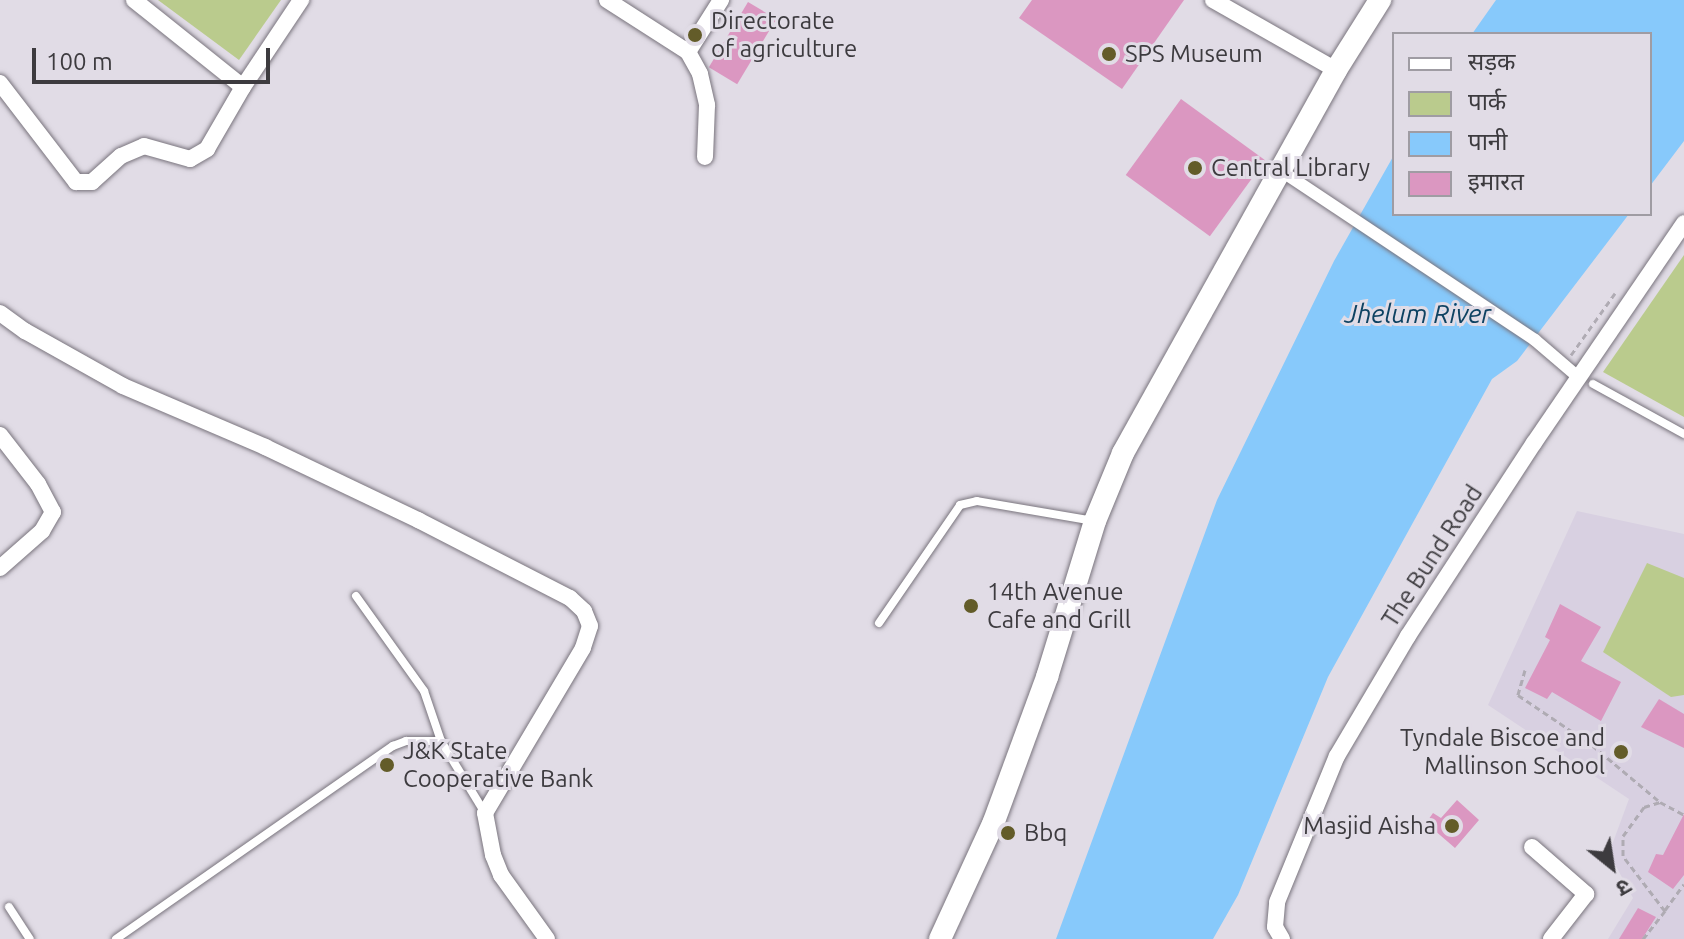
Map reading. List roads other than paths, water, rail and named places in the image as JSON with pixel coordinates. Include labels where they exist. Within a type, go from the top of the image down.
[{"type":"main road","points":[[940,939],[993,824],[1047,677],[1095,521],[1123,453],[1336,70],[1380,0]]},
{"type":"street","points":[[134,0],[243,87]]},
{"type":"street","points":[[0,83],[68,176],[83,184],[99,177],[121,156],[144,146],[177,157],[197,156],[207,149],[243,87],[301,0]]},
{"type":"street","points":[[607,0],[688,52],[700,74],[707,105],[705,157]]},
{"type":"street","points":[[688,52],[721,0]]},
{"type":"street","points":[[1213,0],[1336,70]]},
{"type":"street","points":[[1280,170],[1535,340],[1577,376]]},
{"type":"street","name":"The Bund Road","points":[[1282,939],[1275,927],[1277,902],[1337,756],[1408,636],[1577,376],[1684,223]]},
{"type":"street","points":[[0,313],[25,331],[123,386],[265,447],[418,520],[570,598],[584,611],[590,626],[583,648],[485,813],[493,855],[501,875],[547,939]]},
{"type":"street","points":[[0,435],[38,484],[53,512],[42,531],[0,568]]},
{"type":"street","points":[[1532,847],[1586,894],[1551,939]]},
{"type":"lane","points":[[1593,384],[1684,434]]},
{"type":"lane","points":[[879,623],[960,505],[977,501],[1095,521]]},
{"type":"lane","points":[[356,596],[424,691],[441,741],[485,813]]},
{"type":"lane","points":[[116,939],[393,746],[406,741],[441,741]]},
{"type":"lane","points":[[9,907],[30,939]]},
{"type":"water","points":[[1496,0],[1684,0],[1684,141],[1652,183],[1652,32],[1473,32]]},
{"type":"water","name":"Jhelum River","points":[[1392,159],[1392,216],[1627,216],[1517,361],[1492,379],[1328,677],[1238,895],[1213,939],[1056,939],[1217,500],[1334,261]]},
{"type":"place","name":"Directorate of agriculture","points":[[695,35]]},
{"type":"place","name":"SPS Museum","points":[[1109,54]]},
{"type":"place","name":"Central Library","points":[[1195,168]]},
{"type":"place","name":"14th Avenue Cafe and Grill","points":[[971,606]]},
{"type":"place","name":"Tyndale Biscoe and Mallinson School","points":[[1621,752]]},
{"type":"place","name":"J&K State Cooperative Bank","points":[[387,765]]},
{"type":"place","name":"Masjid Aisha","points":[[1452,826]]},
{"type":"place","name":"Bbq","points":[[1008,833]]}]
